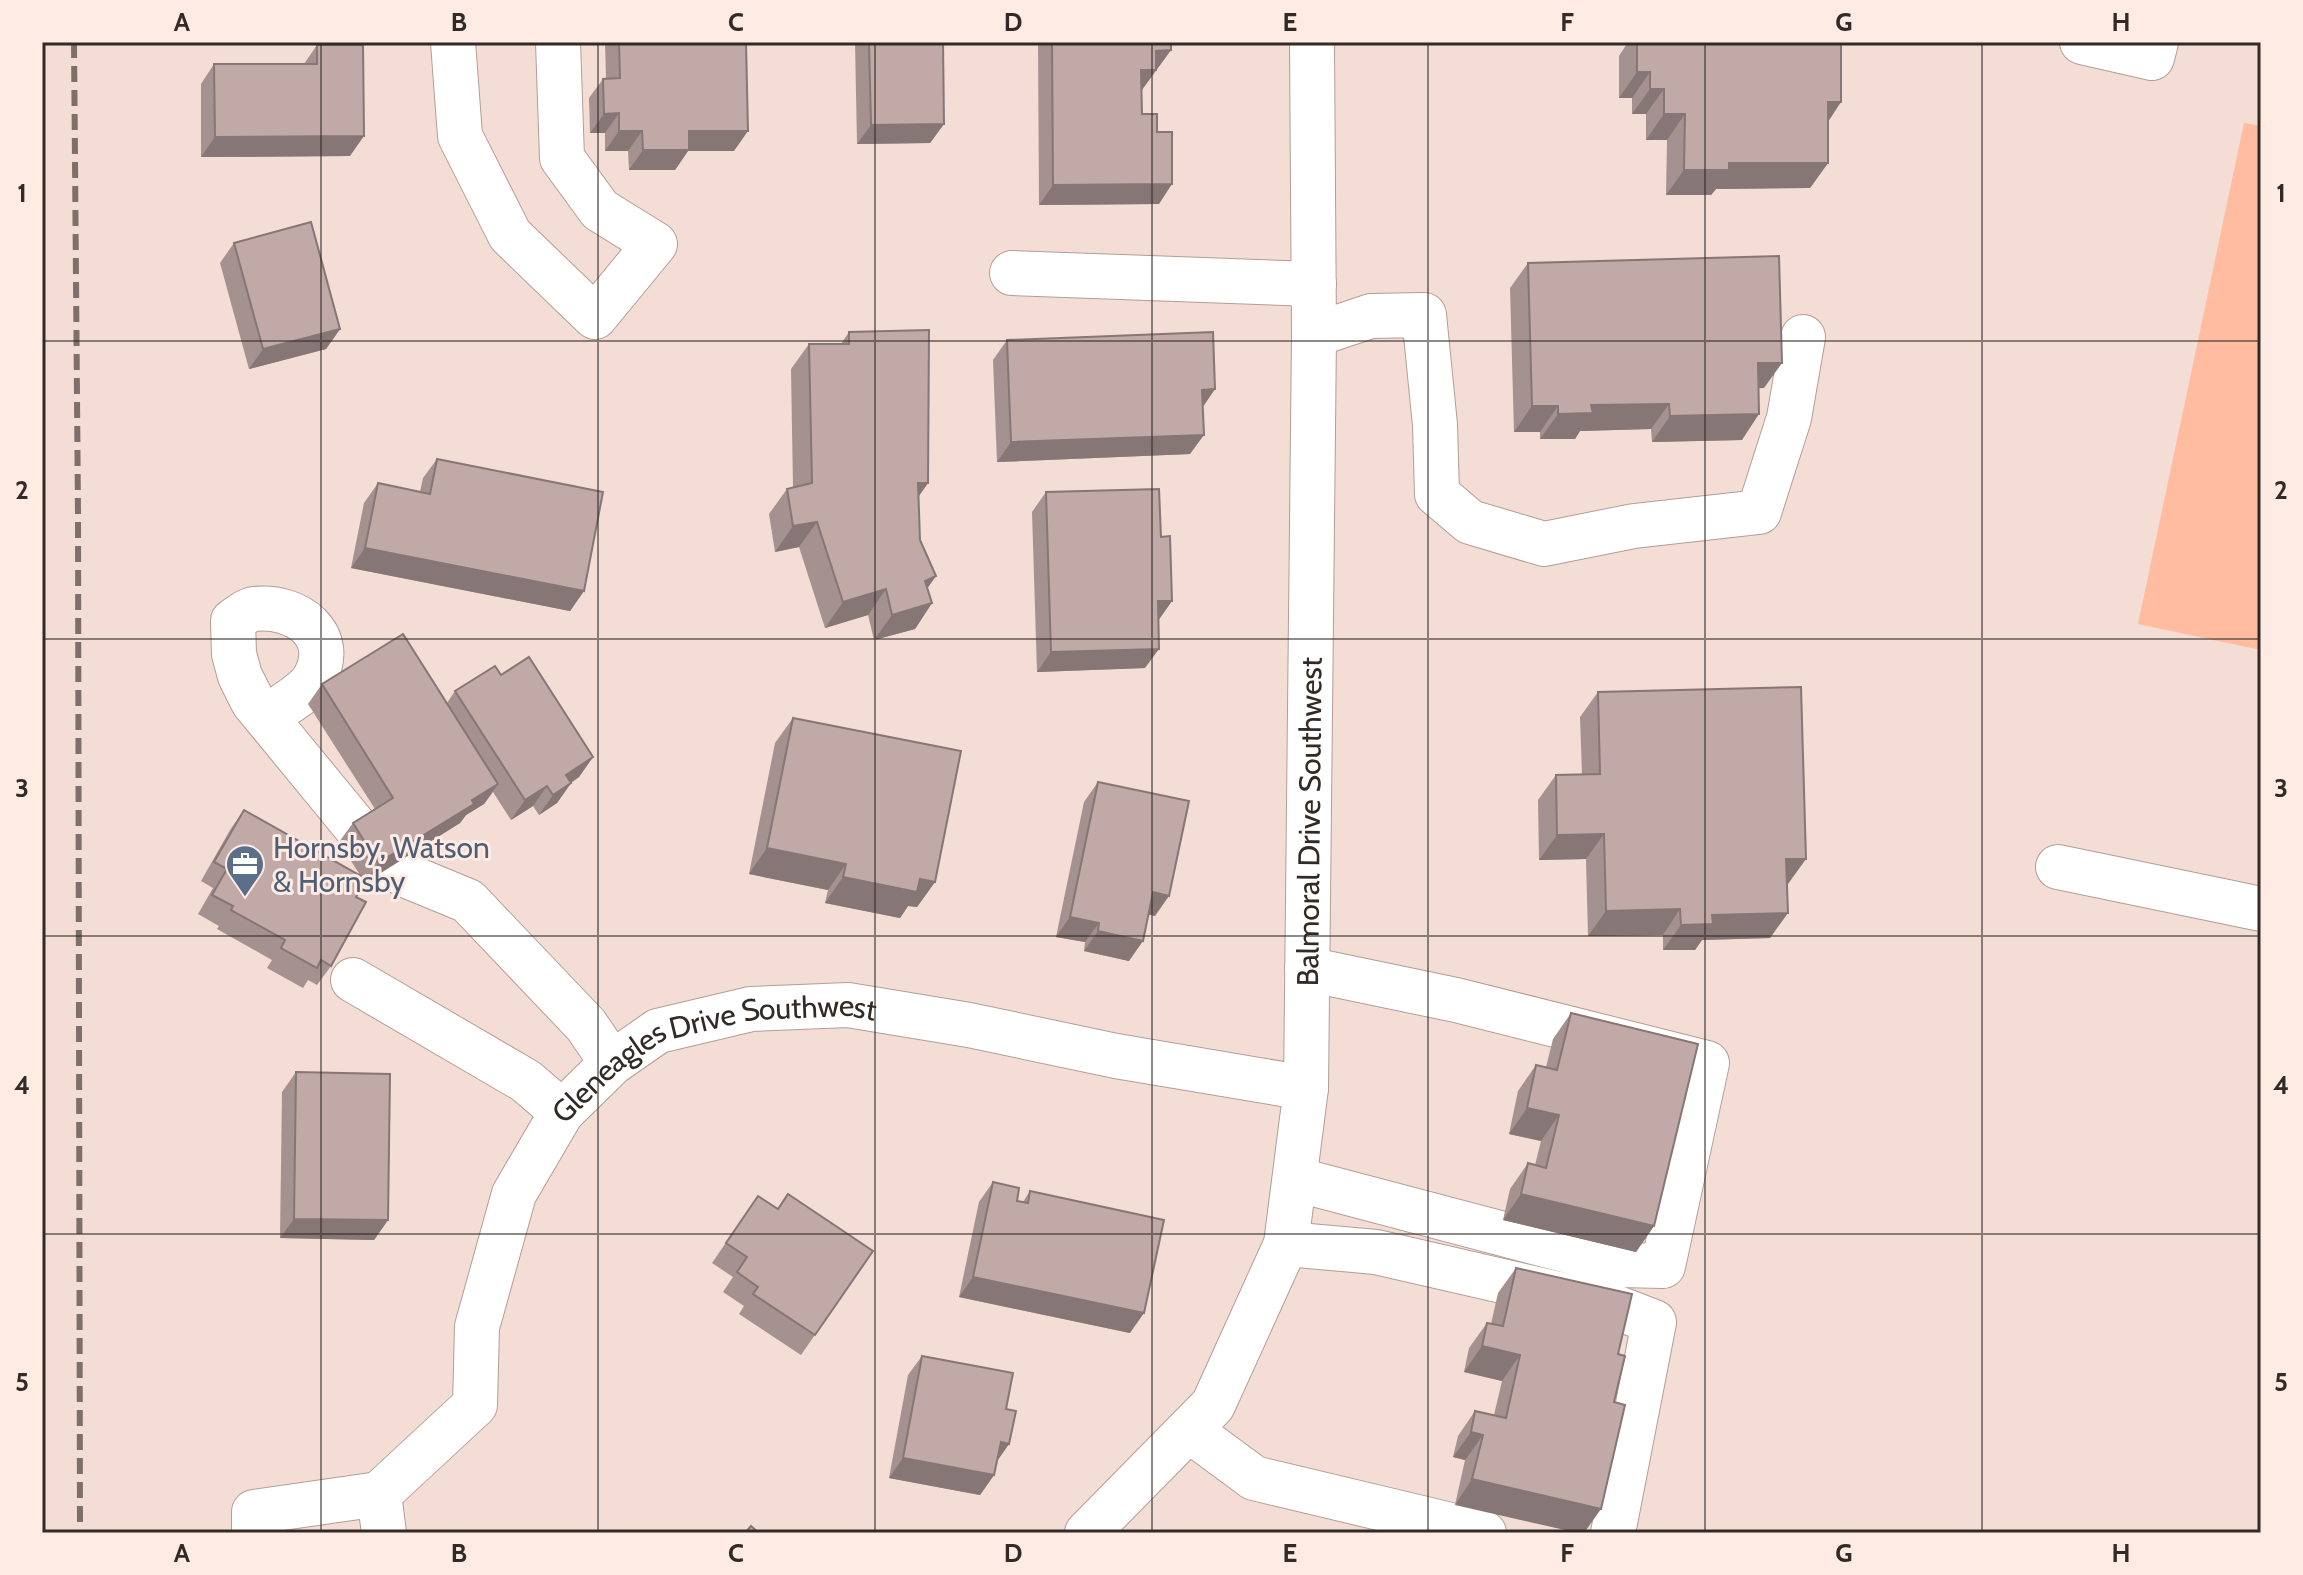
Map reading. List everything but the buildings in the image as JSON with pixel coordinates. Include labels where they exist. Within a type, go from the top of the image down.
[{"type":"street","points":[[453,42],[460,136],[510,235],[595,317],[655,244],[600,210],[562,158],[558,42]]},
{"type":"street","name":"Balmoral Drive Southwest","points":[[1087,1533],[1213,1405],[1286,1244],[1306,1088],[1314,335],[1312,42]]},
{"type":"street","points":[[2082,42],[2152,58],[2156,42]]},
{"type":"street","points":[[1012,273],[1314,284]]},
{"type":"street","points":[[1314,335],[1371,316],[1424,315],[1435,425],[1437,494],[1470,522],[1544,544],[1634,526],[1759,512],[1789,418],[1803,337]]},
{"type":"street","points":[[266,717],[359,831]]},
{"type":"street","points":[[391,866],[440,891],[468,901],[586,1025],[612,1063]]},
{"type":"street","points":[[2058,867],[2261,909]]},
{"type":"street","points":[[1295,1179],[1621,1265],[1663,1266],[1707,1063],[1456,1000],[1307,969]]},
{"type":"street","points":[[353,980],[526,1081],[562,1112]]},
{"type":"street","name":"Gleneagles Drive Southwest","points":[[381,1513],[475,1405],[477,1327],[514,1194],[562,1112],[612,1063],[658,1031],[751,1009],[848,1005],[1306,1088]]},
{"type":"street","points":[[1286,1244],[1376,1252],[1615,1307],[1654,1322],[1613,1533]]},
{"type":"street","points":[[1189,1430],[1254,1478],[1484,1533]]},
{"type":"street","points":[[254,1533],[254,1512],[381,1513]]},
{"type":"shaded area","points":[[2244,123],[2261,126],[2261,650],[2138,624]]},
{"type":"shaded area","points":[[42,686],[45,1343],[42,1343]]},
{"type":"railway","points":[[74,42],[80,1533]]},
{"type":"place","name":"Hornsby, Watson & Hornsby","points":[[245,898]]}]
